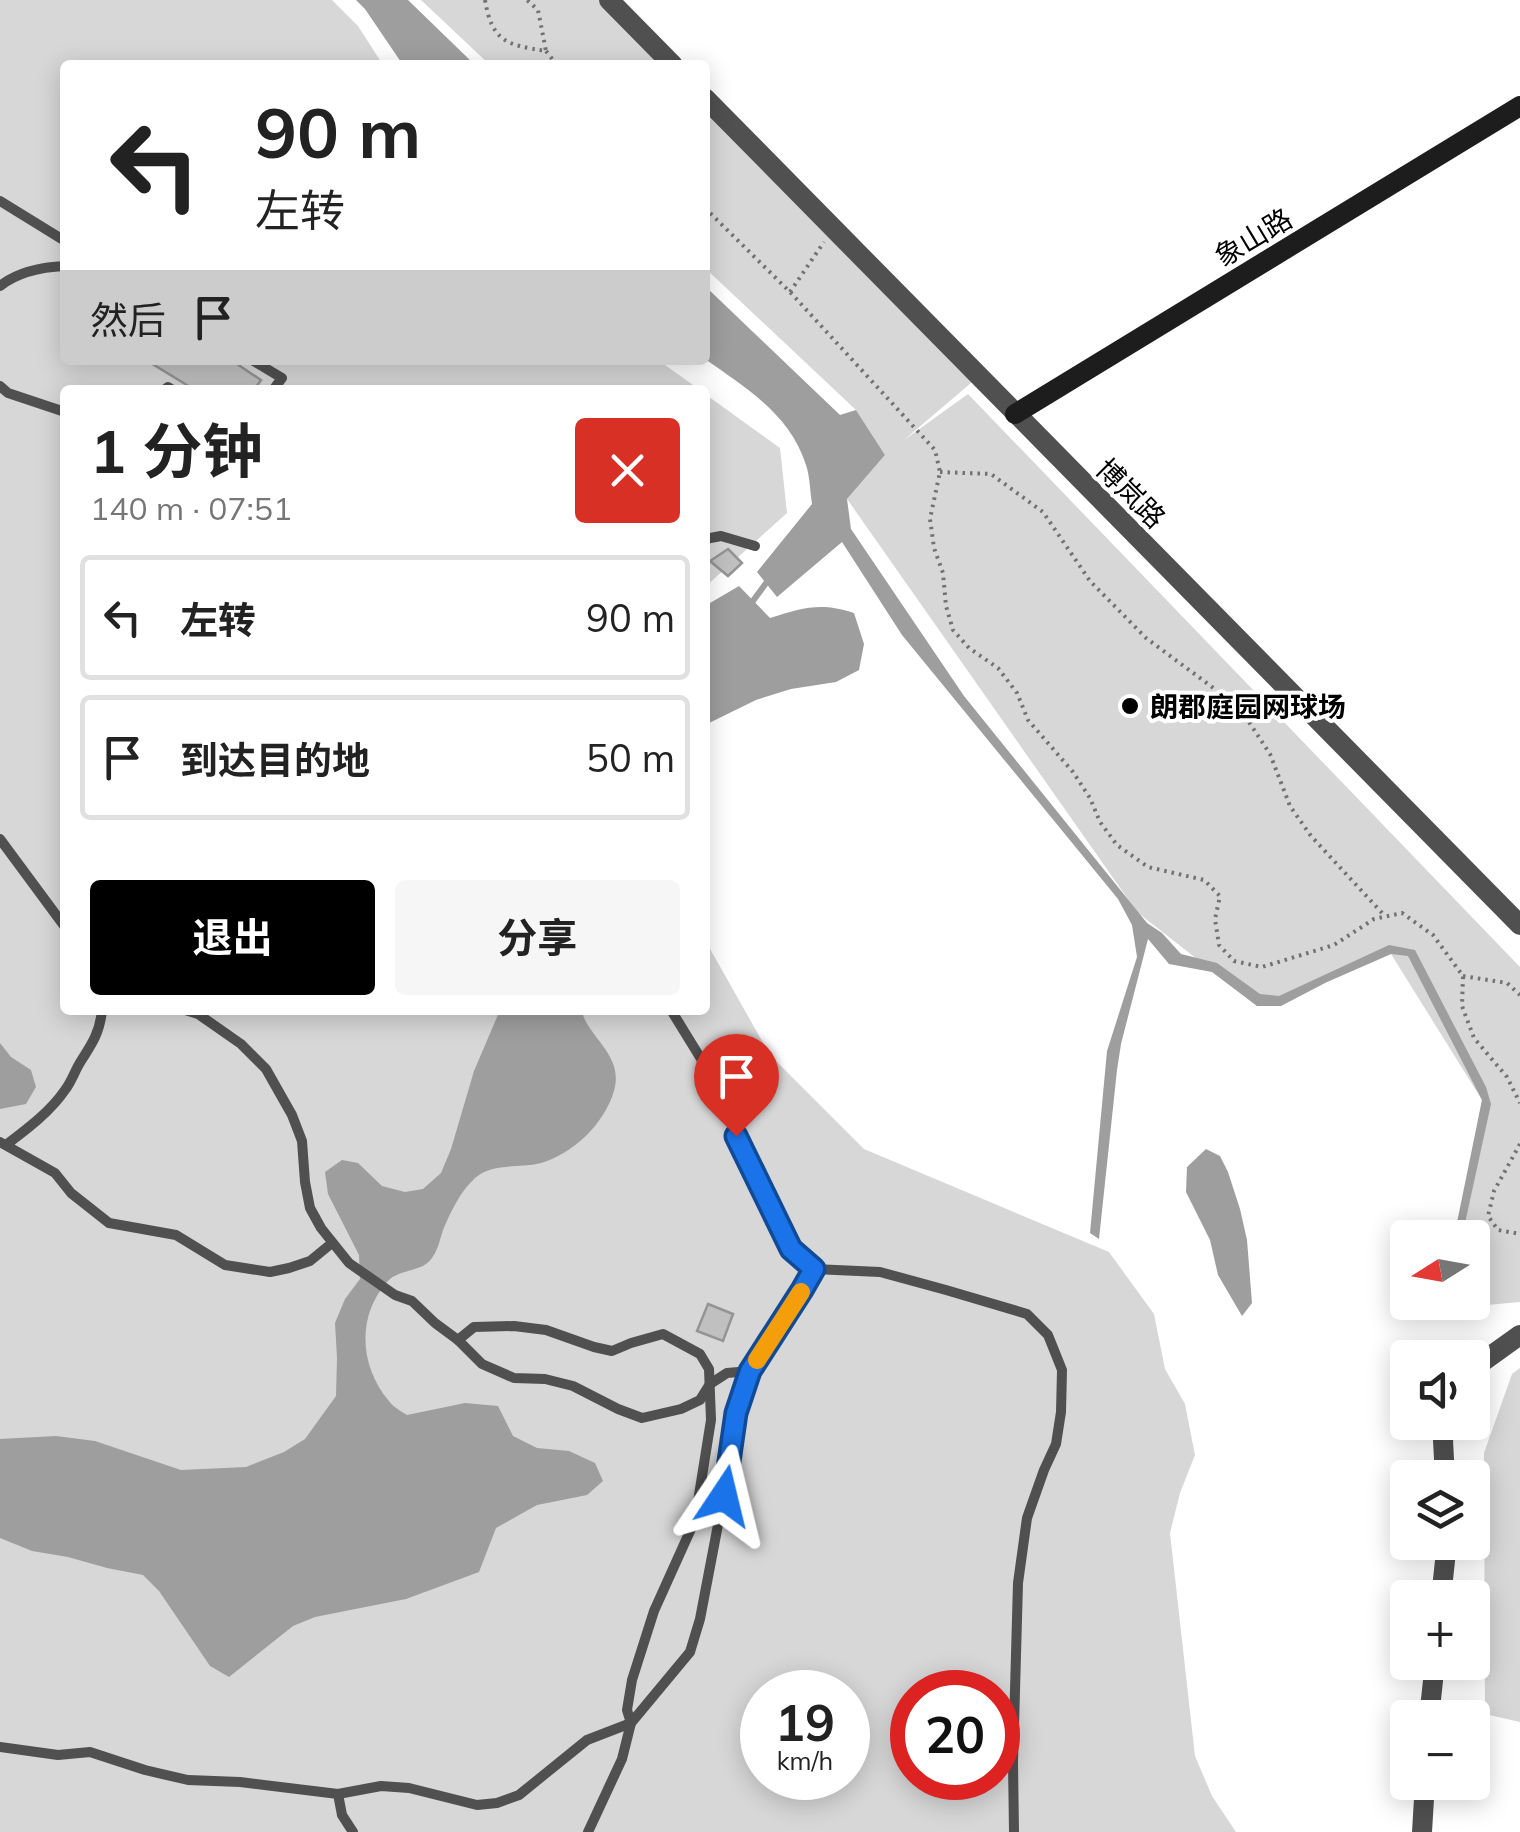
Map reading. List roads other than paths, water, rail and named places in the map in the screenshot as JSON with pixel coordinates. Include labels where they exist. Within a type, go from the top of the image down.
[{"type":"main road","name":"象山路","points":[[1015,414],[1520,106]]},
{"type":"street","points":[[609,0],[668,60]]},
{"type":"street","name":"博岚路","points":[[710,103],[1520,925]]},
{"type":"street","points":[[1490,1356],[1520,1335]]},
{"type":"street","points":[[1422,1832],[1424,1800]]},
{"type":"lane","points":[[0,201],[60,238]]},
{"type":"lane","points":[[0,286],[34,268],[60,266]]},
{"type":"lane","points":[[260,365],[282,378],[277,385]]},
{"type":"lane","points":[[0,386],[8,394],[60,410]]},
{"type":"lane","points":[[710,537],[721,536],[755,546]]},
{"type":"lane","points":[[0,839],[60,920]]},
{"type":"lane","points":[[101,1015],[92,1047],[66,1089],[34,1124],[3,1143],[55,1174],[71,1194],[109,1223],[176,1235],[225,1265],[270,1272],[289,1268],[310,1261],[332,1242]]},
{"type":"lane","points":[[199,1015],[241,1044],[266,1069],[279,1090],[302,1141],[310,1208],[349,1263],[395,1296],[412,1302],[482,1364],[514,1378],[546,1379],[574,1386],[642,1418],[681,1410],[700,1400],[710,1384],[727,1373],[750,1371]]},
{"type":"lane","points":[[674,1015],[722,1093],[736,1136],[791,1249],[814,1269],[880,1272],[1027,1314],[1048,1335],[1062,1370],[1061,1412],[1056,1444],[1026,1518],[1018,1583],[1014,1832]]},
{"type":"lane","points":[[588,1832],[622,1760],[631,1724],[690,1652],[700,1619],[736,1413],[750,1371],[814,1269]]},
{"type":"lane","points":[[458,1340],[474,1327],[514,1326],[546,1330],[612,1351],[663,1334],[700,1354],[708,1369],[710,1420],[695,1520],[654,1610],[632,1680],[627,1710],[631,1724]]},
{"type":"lane","points":[[0,1747],[58,1755],[90,1752],[188,1780],[338,1794],[381,1786],[409,1788],[477,1805],[498,1803],[519,1794],[587,1740],[631,1724]]},
{"type":"lane","points":[[338,1794],[342,1815],[353,1832]]},
{"type":"waterway","points":[[750,605],[769,579]]},
{"type":"place","name":"朗郡庭园网球场","points":[[1130,706]]}]
